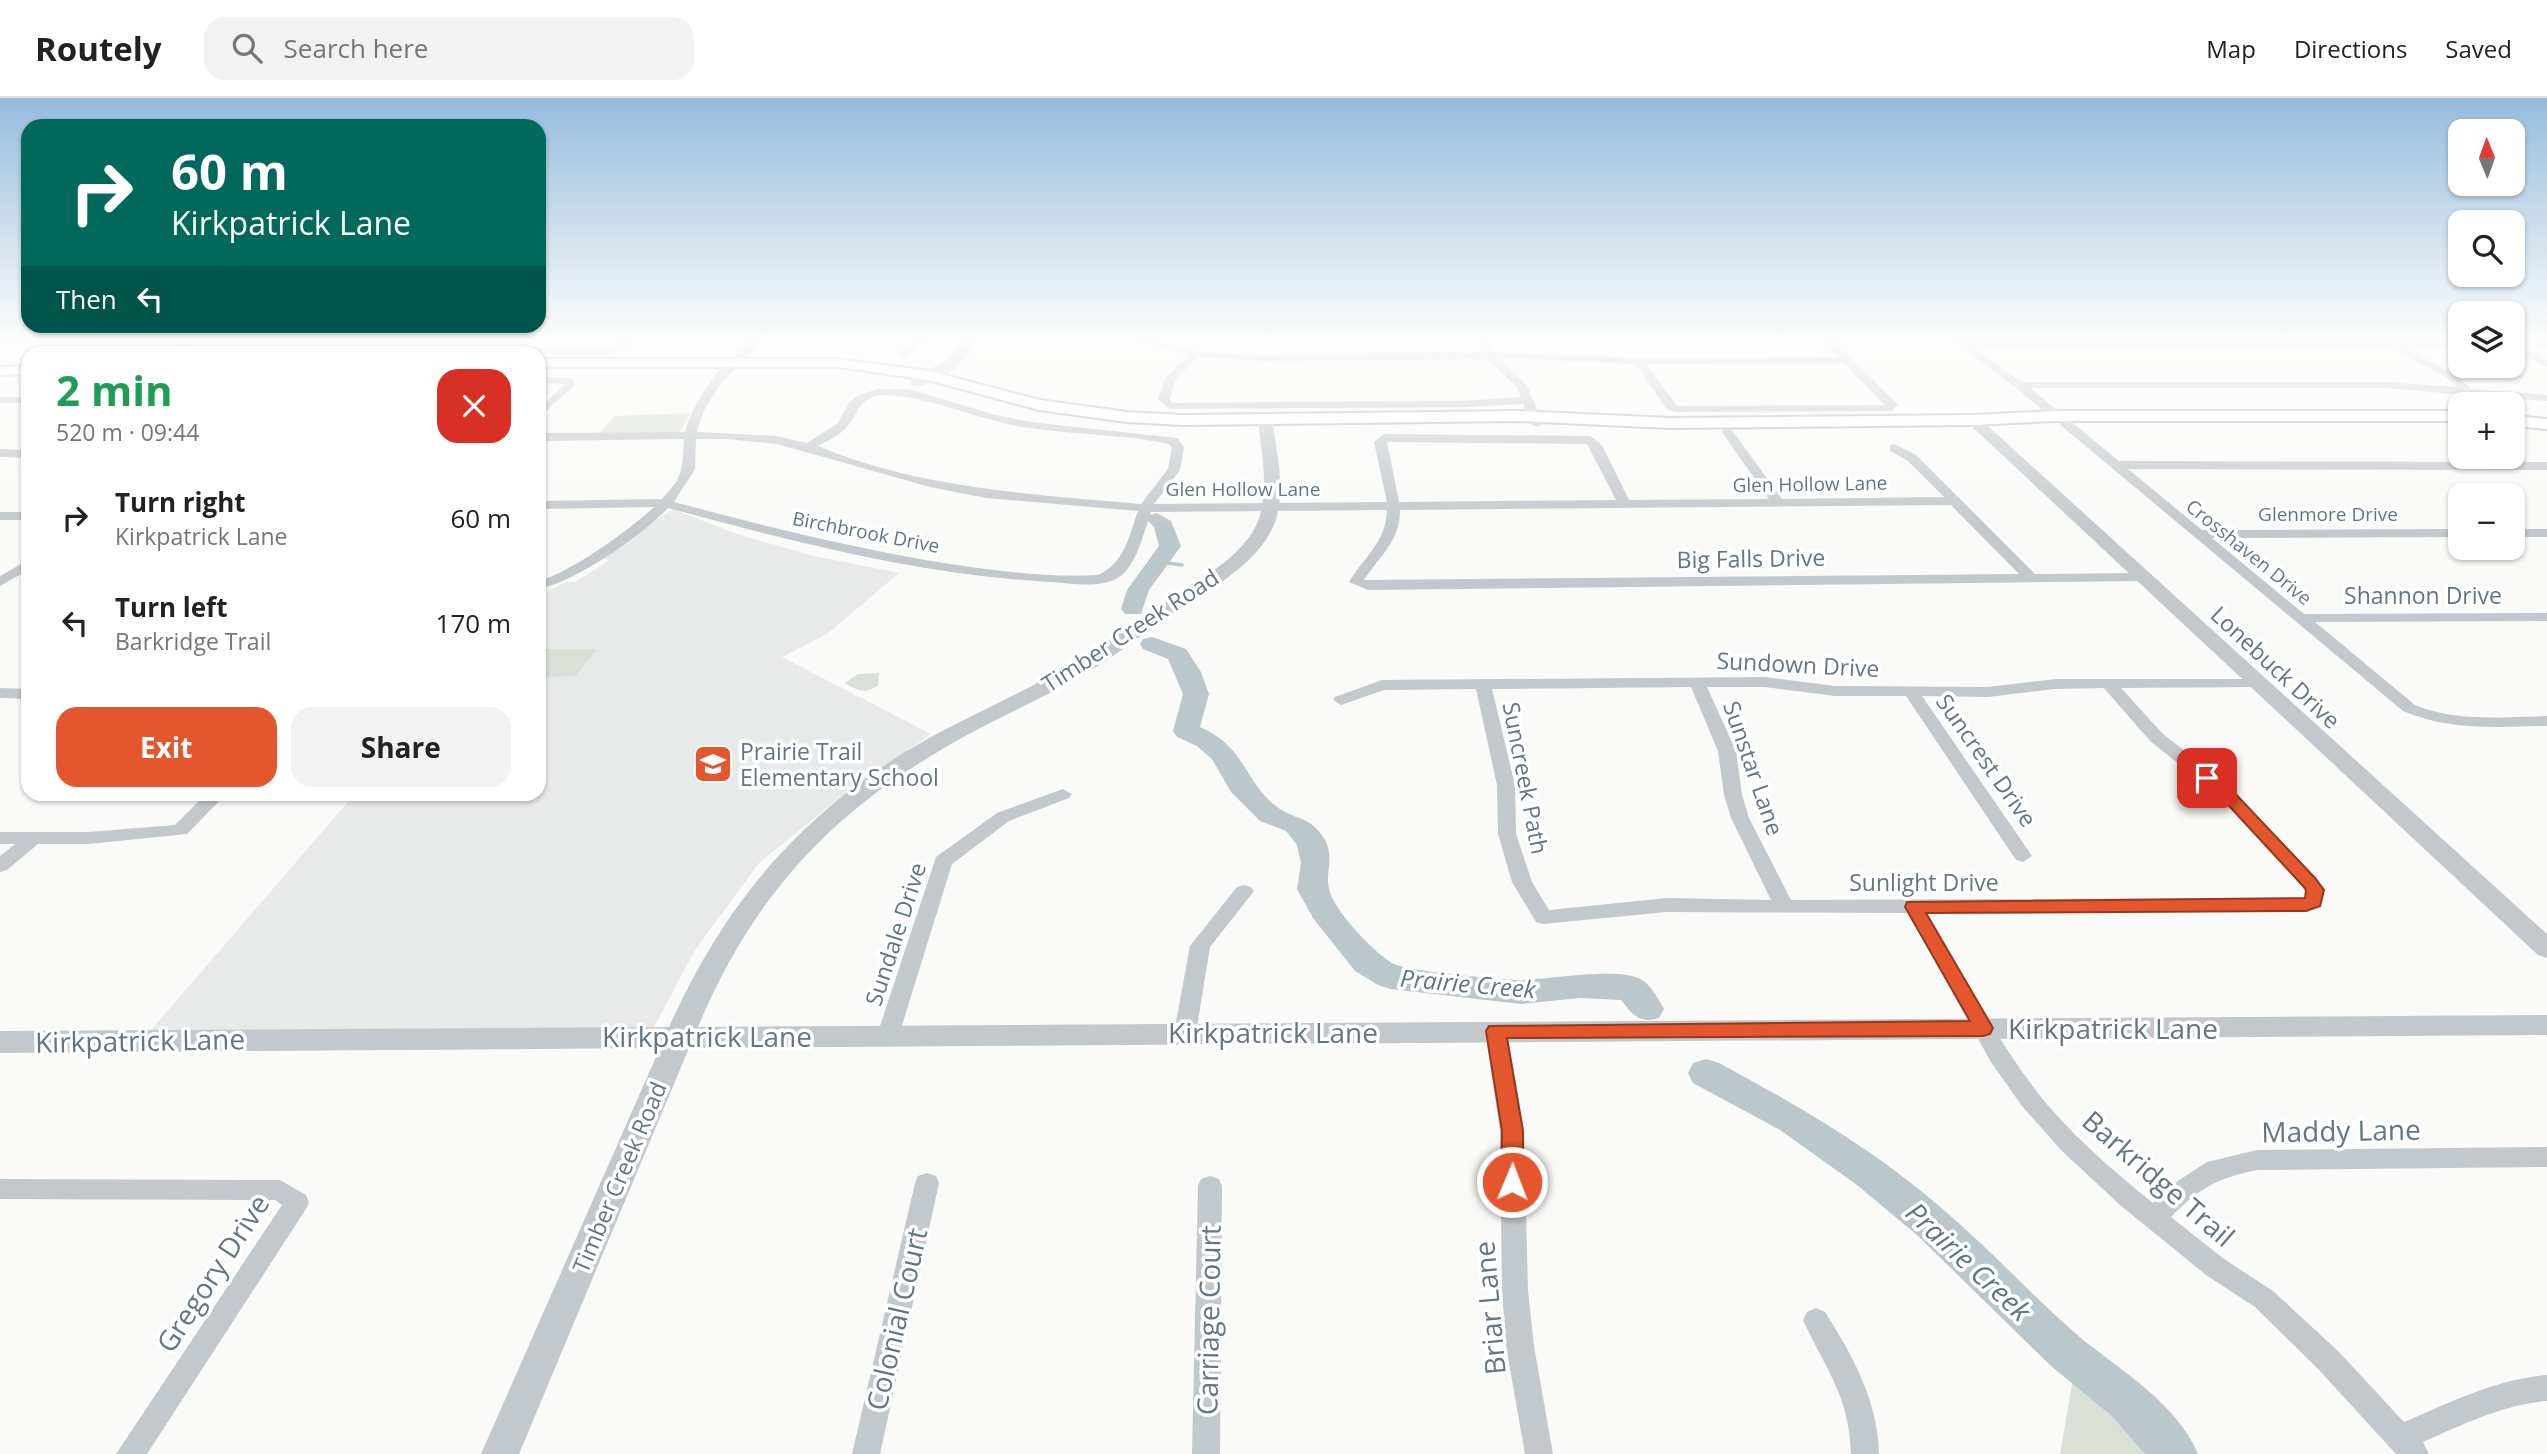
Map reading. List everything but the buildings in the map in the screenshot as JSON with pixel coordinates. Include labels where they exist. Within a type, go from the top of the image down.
[{"type":"main road","points":[[997,402],[1022,410],[1088,421],[1191,427],[1265,423],[1536,420],[2069,427],[2448,426]]},
{"type":"main road","points":[[1536,420],[1635,430],[1727,431],[1978,425],[2055,416],[2448,416]]},
{"type":"main road","points":[[2525,422],[2547,425]]},
{"type":"main road","points":[[2525,430],[2547,433]]},
{"type":"street","points":[[546,583],[562,577],[641,527],[663,503],[690,466],[690,435],[703,402]]},
{"type":"street","points":[[810,447],[843,425],[855,402]]},
{"type":"street","points":[[942,402],[1030,425],[1173,441],[1178,447],[1174,470],[1150,498],[1147,508]]},
{"type":"street","points":[[1166,402],[1169,406],[1492,402]]},
{"type":"street","points":[[1531,402],[1536,420]]},
{"type":"street","points":[[1667,402],[1675,409],[1891,408],[1889,402]]},
{"type":"street","name":"Crosshaven Drive","points":[[2039,402],[2409,708],[2421,715],[2448,721],[2547,721]]},
{"type":"street","name":"Timber Creek Road","points":[[500,1454],[718,951],[752,899],[796,846],[840,806],[901,765],[966,727],[1077,670],[1215,577],[1260,535],[1271,509],[1271,474],[1265,423]]},
{"type":"street","name":"Lonebuck Drive","points":[[1978,425],[2547,949]]},
{"type":"street","points":[[1727,431],[1779,503]]},
{"type":"street","name":"Glen Hollow Lane","points":[[546,438],[690,435],[751,437],[810,447],[875,468],[986,494],[1147,508],[1955,501]]},
{"type":"street","points":[[1394,507],[1380,442],[1384,438],[1590,440],[1596,445],[1625,505]]},
{"type":"street","points":[[1894,448],[1912,458],[2030,578]]},
{"type":"street","points":[[0,453],[21,454]]},
{"type":"street","points":[[2115,464],[2547,466]]},
{"type":"street","name":"Birchbrook Drive","points":[[546,505],[663,503],[831,547],[997,575],[1064,580],[1101,579],[1117,572],[1125,562],[1147,508]]},
{"type":"street","name":"Big Falls Drive","points":[[1394,507],[1393,528],[1373,563],[1356,580],[1361,585],[2141,577]]},
{"type":"street","points":[[0,516],[21,516]]},
{"type":"street","name":"Glenmore Drive","points":[[2196,534],[2448,533]]},
{"type":"street","points":[[2525,533],[2547,533]]},
{"type":"street","points":[[2,581],[21,569]]},
{"type":"street","name":"Shannon Drive","points":[[2298,618],[2547,617]]},
{"type":"street","name":"Sundown Drive","points":[[1340,700],[1382,685],[1765,682],[1835,691],[1988,692],[2055,684],[2256,682]]},
{"type":"street","name":"Sunstar Lane","points":[[1697,683],[1727,751],[1732,795],[1740,818],[1784,907]]},
{"type":"street","name":"Sunlight Drive","points":[[1543,917],[1667,905],[2306,905],[2314,901],[2316,896],[2309,882],[2224,792],[2164,745],[2108,683]]},
{"type":"street","name":"Suncreek Path","points":[[1483,684],[1506,785],[1507,834],[1522,882],[1543,917]]},
{"type":"street","name":"Suncrest Drive","points":[[1910,691],[2023,856]]},
{"type":"street","points":[[0,693],[21,694]]},
{"type":"street","name":"Sundale Drive","points":[[888,1035],[943,861],[1003,817],[1063,794]]},
{"type":"street","points":[[0,838],[89,838],[180,830],[210,801]]},
{"type":"street","points":[[0,866],[33,838]]},
{"type":"street","points":[[1185,1033],[1200,946],[1244,891]]},
{"type":"street","name":"Barkridge Trail","points":[[1914,907],[1983,1028],[2030,1100],[2070,1144],[2154,1218],[2216,1267],[2264,1299],[2329,1361],[2407,1446]]},
{"type":"street","name":"Kirkpatrick Lane","points":[[0,1042],[2547,1025]]},
{"type":"street","name":"Briar Lane","points":[[1496,1031],[1512,1131],[1515,1291],[1520,1346],[1539,1454]]},
{"type":"street","name":"Maddy Lane","points":[[2154,1218],[2179,1193],[2216,1169],[2257,1160],[2547,1157]]},
{"type":"street","name":"Colonial Court","points":[[866,1454],[927,1183]]},
{"type":"street","name":"Carriage Court","points":[[1206,1454],[1210,1186]]},
{"type":"street","name":"Gregory Drive","points":[[0,1189],[280,1190],[297,1202],[130,1454]]},
{"type":"street","points":[[1816,1320],[1840,1356],[1859,1411],[1865,1454]]},
{"type":"street","points":[[2407,1446],[2489,1400],[2531,1388],[2547,1388]]},
{"type":"shaded area","points":[[691,413],[679,433],[598,434],[615,416]]},
{"type":"shaded area","name":"Prairie Trail Elementary School","points":[[673,509],[737,534],[810,555],[899,573],[827,634],[782,657],[931,734],[834,802],[759,863],[695,950],[651,1033],[145,1037],[349,801],[546,801],[546,593],[566,582],[575,582],[610,560],[598,558]]},
{"type":"shaded area","points":[[546,649],[597,649],[576,676],[546,677]]},
{"type":"shaded area","points":[[879,673],[878,686],[869,690],[857,690],[845,683],[858,674]]},
{"type":"shaded area","points":[[2077,1356],[2181,1454],[2060,1454]]},
{"type":"waterway","name":"Prairie Creek","points":[[1133,609],[1138,590],[1170,546],[1164,525],[1157,519]]},
{"type":"waterway","points":[[1160,562],[1182,565]]},
{"type":"waterway","name":"Prairie Creek","points":[[1152,644],[1177,654],[1188,672],[1196,694],[1186,731],[1207,740],[1222,753],[1236,773],[1241,786],[1270,815],[1296,825],[1311,843],[1316,863],[1313,889],[1324,911],[1367,963],[1390,977],[1521,992],[1580,986],[1630,988],[1647,1009]]},
{"type":"waterway","name":"Prairie Creek","points":[[1706,1073],[1793,1120],[1871,1174],[1931,1223],[2066,1352],[2128,1401],[2175,1454]]},
{"type":"place","name":"Prairie Trail Elementary School","points":[[713,764]]},
{"type":"route","points":[[1512,1182],[1512,1131],[1496,1031],[1983,1028],[1914,907],[2306,905],[2314,901],[2315,890],[2309,882],[2224,792],[2207,778]]}]
